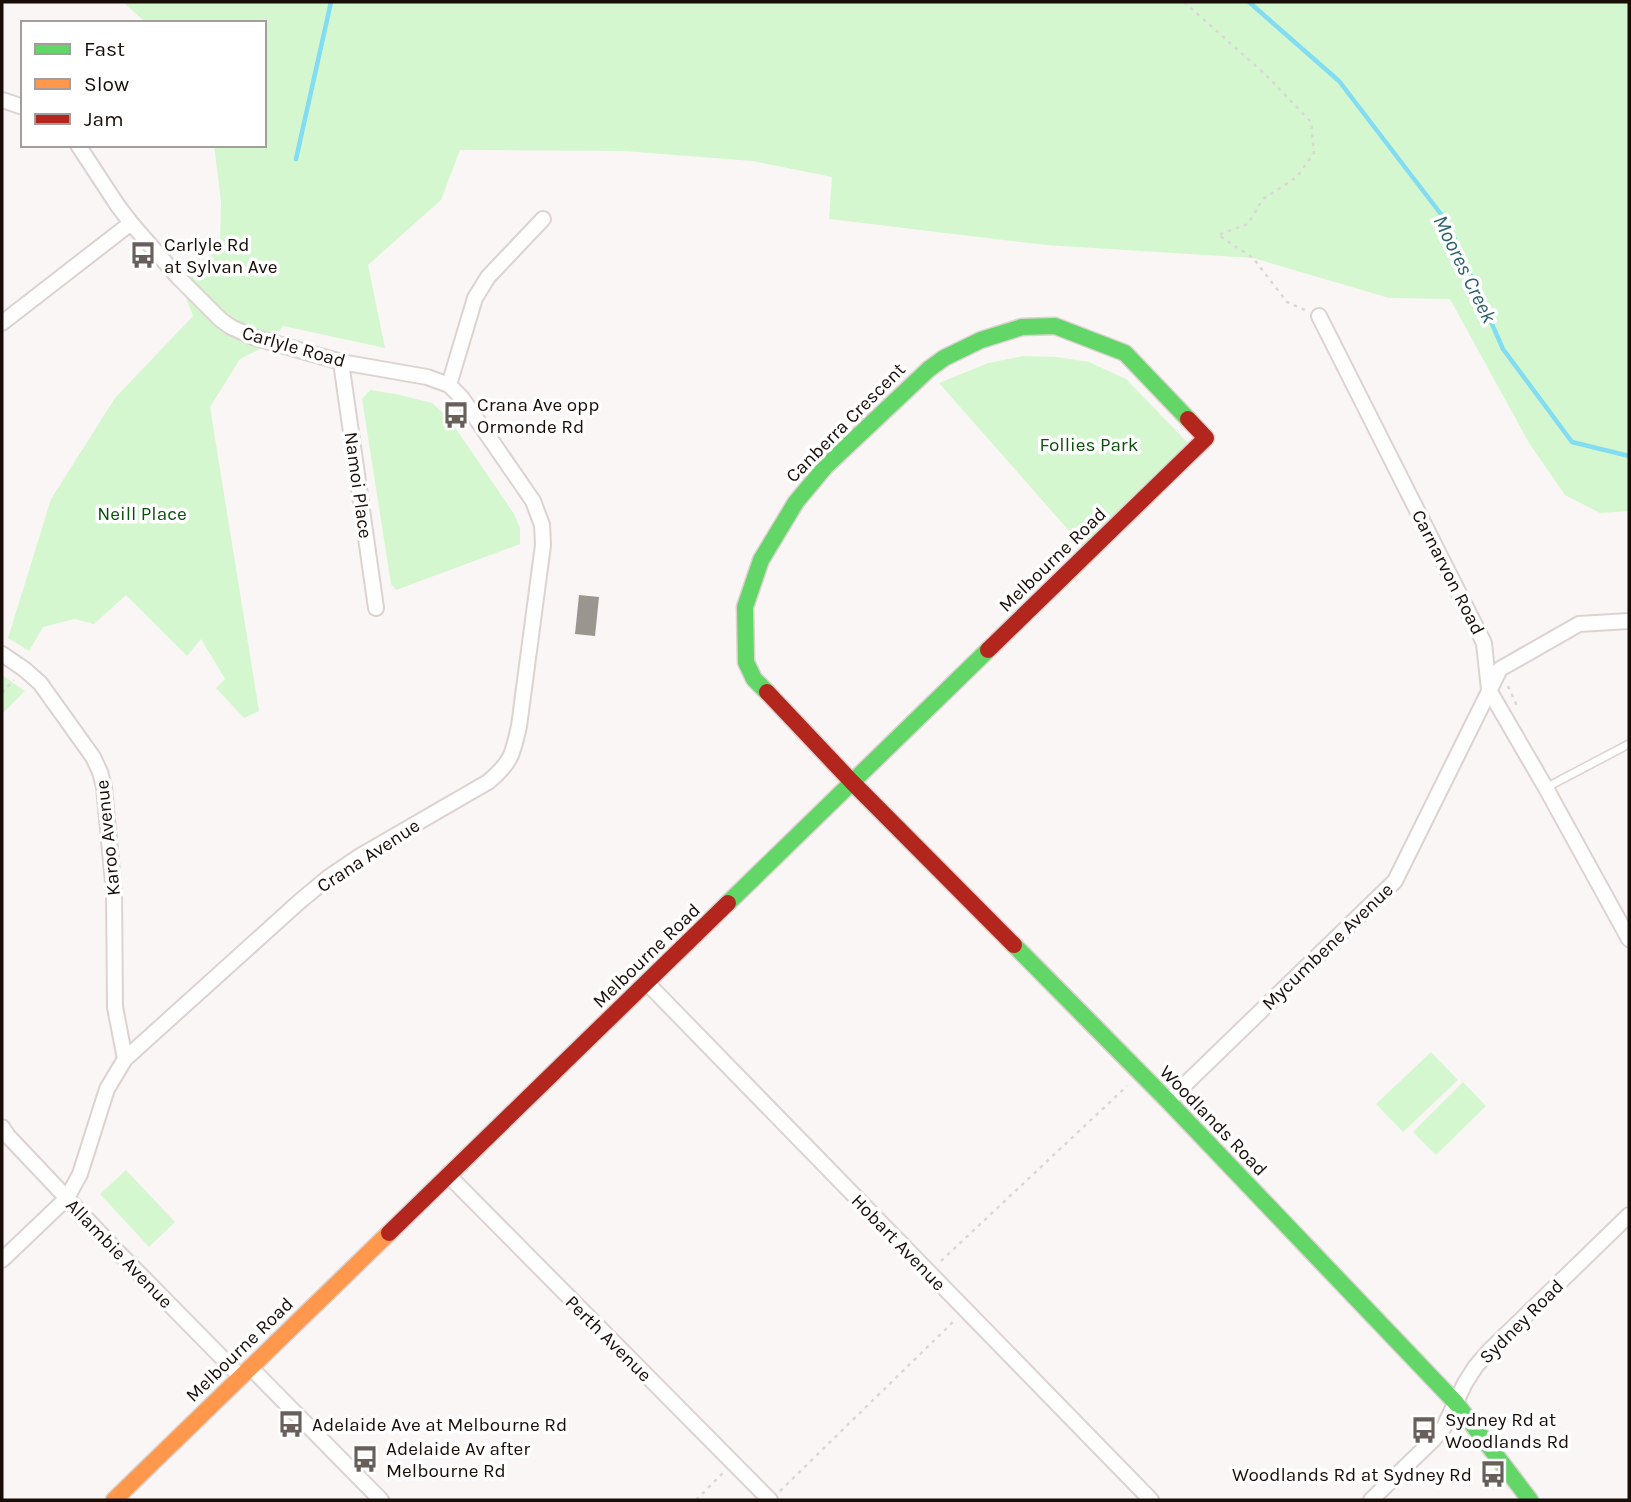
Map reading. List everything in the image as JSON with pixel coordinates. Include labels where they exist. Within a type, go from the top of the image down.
[{"type":"street","points":[[2,100],[21,106]]},
{"type":"street","name":"Carlyle Road","points":[[79,147],[131,223],[178,276],[231,327],[265,341],[341,362],[427,377],[449,385],[462,398]]},
{"type":"street","points":[[449,385],[475,298],[488,277],[543,219]]},
{"type":"street","points":[[2,323],[131,223]]},
{"type":"street","name":"Carnarvon Road","points":[[1319,316],[1484,643],[1489,690],[1629,939]]},
{"type":"street","name":"Canberra Crescent","points":[[852,782],[754,679],[746,662],[745,607],[761,560],[796,502],[826,466],[944,358],[981,340],[1023,327],[1055,326],[1125,353],[1206,438]]},
{"type":"street","name":"Namoi Place","points":[[341,362],[376,608]]},
{"type":"street","name":"Crana Avenue","points":[[2,1260],[67,1198],[80,1174],[107,1089],[125,1059],[330,877],[360,856],[488,782],[504,769],[514,748],[519,726],[542,545],[542,525],[533,501],[462,398]]},
{"type":"street","name":"Melbourne Road","points":[[114,1500],[1206,438]]},
{"type":"street","name":"Mycumbene Avenue","points":[[1168,1101],[1395,881],[1500,669],[1579,624],[1629,621]]},
{"type":"street","name":"Karoo Avenue","points":[[2,654],[40,683],[93,757],[100,772],[104,787],[114,893],[115,1007],[125,1059]]},
{"type":"street","name":"Woodlands Road","points":[[852,782],[1168,1101],[1455,1403],[1530,1500]]},
{"type":"street","name":"Hobart Avenue","points":[[647,983],[1151,1500]]},
{"type":"street","name":"Allambie Avenue","points":[[2,1127],[67,1198],[381,1500]]},
{"type":"street","name":"Perth Avenue","points":[[449,1175],[733,1464],[775,1495]]},
{"type":"street","name":"Sydney Road","points":[[1371,1500],[1444,1427],[1470,1374],[1489,1351],[1629,1214]]},
{"type":"lane","points":[[1547,790],[1553,784],[1629,744]]},
{"type":"path","points":[[1184,2],[1266,75],[1311,122],[1314,153],[1297,177],[1263,199],[1248,224],[1218,235],[1253,258],[1287,302],[1319,316]]},
{"type":"path","points":[[929,1273],[1140,1074]]},
{"type":"path","points":[[775,1495],[965,1310]]},
{"type":"path","points":[[695,1500],[733,1464]]},
{"type":"green space","name":"Neill Place","points":[[123,2],[1629,2],[1629,511],[1600,513],[1565,495],[1529,443],[1450,299],[1389,298],[1253,258],[1046,245],[829,219],[832,177],[752,161],[624,151],[460,150],[441,200],[368,265],[385,348],[283,326],[268,345],[240,359],[210,407],[259,711],[244,718],[216,688],[225,679],[201,639],[187,656],[126,595],[94,624],[75,619],[43,627],[29,651],[8,638],[51,499],[115,398],[193,316],[178,277],[202,263],[220,246],[221,202],[214,147],[266,147],[266,21],[144,21]]},
{"type":"green space","name":"Follies Park","points":[[1023,356],[1089,362],[1126,379],[1190,445],[1085,549],[939,383],[988,363]]},
{"type":"green space","points":[[370,390],[432,403],[448,417],[514,514],[520,528],[520,544],[396,590],[391,584],[362,399]]},
{"type":"green space","points":[[2,675],[25,691],[2,714]]},
{"type":"green space","points":[[1431,1052],[1458,1080],[1403,1132],[1376,1104]]},
{"type":"green space","points":[[1463,1082],[1486,1106],[1436,1155],[1413,1132]]},
{"type":"green space","points":[[126,1170],[175,1222],[149,1247],[100,1194]]},
{"type":"building","points":[[579,595],[599,597],[595,636],[575,634]]},
{"type":"waterway","points":[[296,159],[331,2]]},
{"type":"waterway","name":"Moores Creek","points":[[1249,2],[1339,81],[1447,222],[1503,349],[1572,442],[1629,456]]},
{"type":"traffic: fast","points":[[767,692],[754,679],[746,662],[745,607],[761,560],[796,502],[826,466],[944,358],[981,340],[1022,327],[1055,326],[1125,353],[1188,419]]},
{"type":"traffic: fast","points":[[728,903],[988,650]]},
{"type":"traffic: fast","points":[[1014,945],[1168,1101],[1456,1403],[1530,1500]]},
{"type":"traffic: slow","points":[[114,1500],[389,1233]]},
{"type":"traffic: jam","points":[[988,650],[1206,438],[1188,419]]},
{"type":"traffic: jam","points":[[767,692],[1014,945]]},
{"type":"traffic: jam","points":[[389,1233],[728,903]]},
{"type":"place","name":"Carlyle Rd at Sylvan Ave","points":[[143,255]]},
{"type":"place","name":"Crana Ave opp Ormonde Rd","points":[[456,415]]},
{"type":"place","name":"Adelaide Ave at Melbourne Rd","points":[[291,1424]]},
{"type":"place","name":"Sydney Rd at Woodlands Rd","points":[[1424,1430]]},
{"type":"place","name":"Adelaide Av after Melbourne Rd","points":[[365,1459]]},
{"type":"place","name":"Woodlands Rd at Sydney Rd","points":[[1493,1474]]}]
